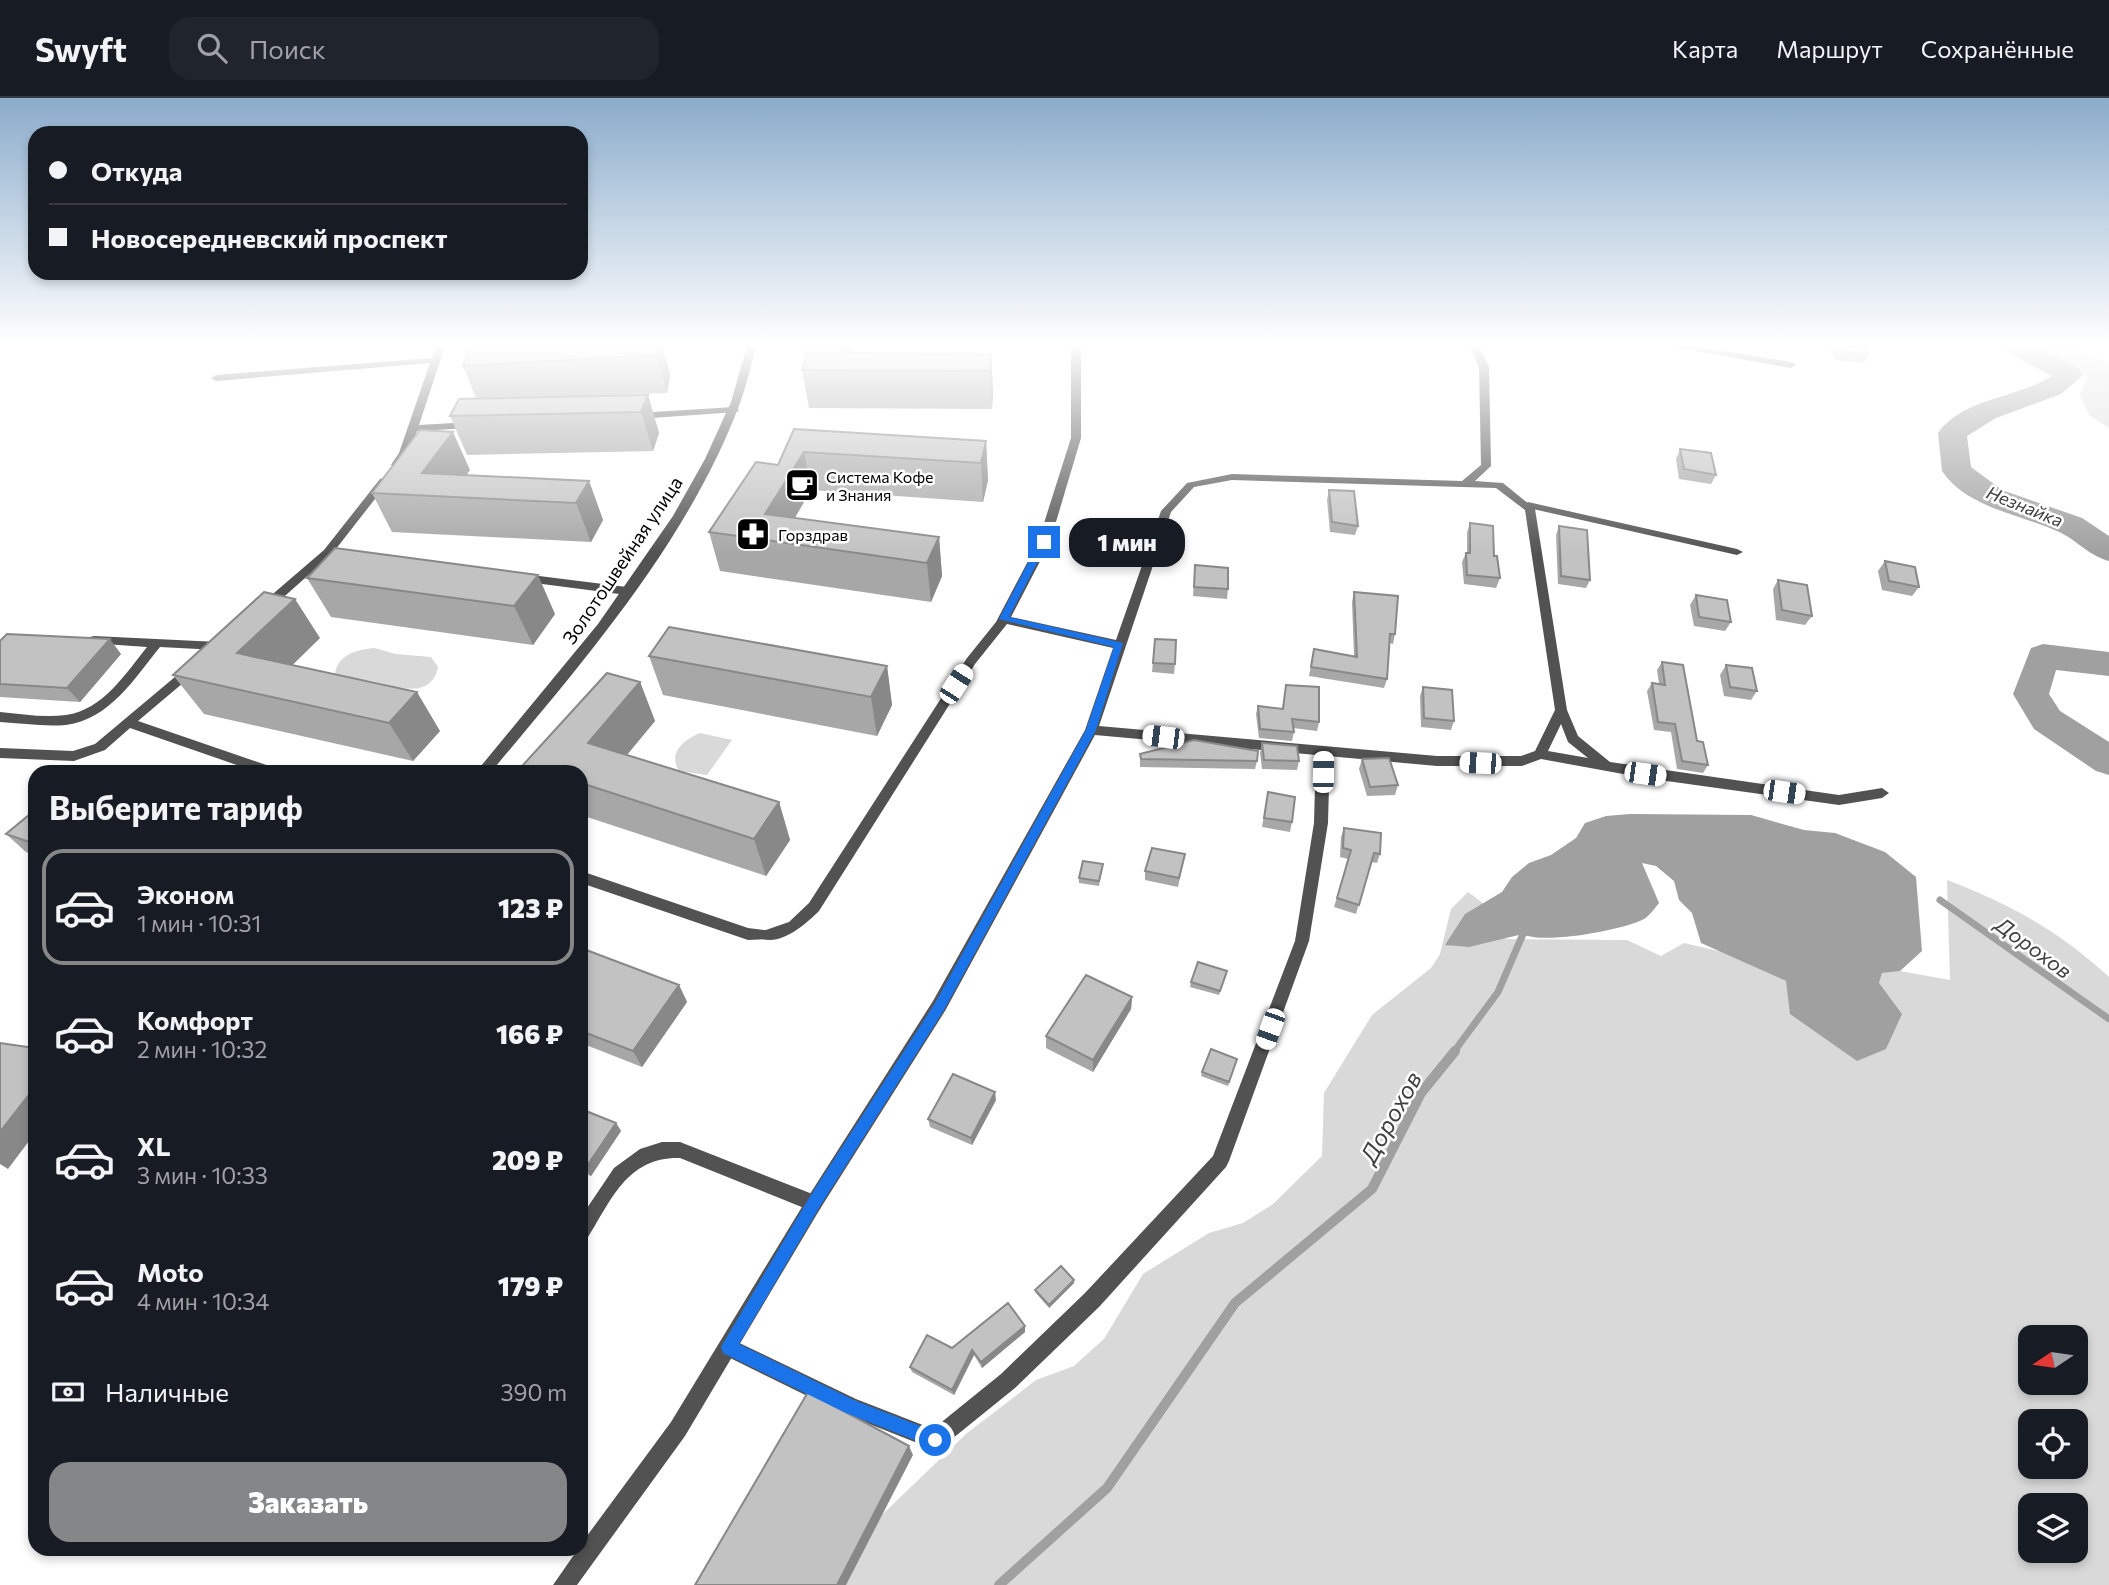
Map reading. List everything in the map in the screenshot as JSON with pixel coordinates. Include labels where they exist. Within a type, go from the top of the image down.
[{"type":"street","points":[[258,613],[319,561],[400,461],[416,415]]},
{"type":"street","points":[[621,416],[632,415]]},
{"type":"street","name":"Золотошвейная улица","points":[[489,765],[553,689],[626,591],[689,497],[731,415]]},
{"type":"street","points":[[588,879],[748,934],[768,935],[794,926],[814,907],[967,667],[1004,619],[1044,542],[1071,460],[1078,415]]},
{"type":"street","points":[[1465,484],[1486,466],[1485,415]]},
{"type":"street","points":[[412,428],[485,424]]},
{"type":"street","points":[[588,1552],[678,1429],[814,1203],[939,1006],[1091,730],[1166,511],[1191,485],[1232,477],[1499,485],[1528,505],[1737,552]]},
{"type":"street","points":[[1528,505],[1561,710],[1573,739],[1606,765]]},
{"type":"street","points":[[319,561],[342,563]]},
{"type":"street","points":[[506,577],[626,591]]},
{"type":"street","points":[[1004,619],[1119,645]]},
{"type":"street","points":[[80,639],[218,646]]},
{"type":"street","points":[[0,717],[64,721],[85,716],[106,703],[157,643]]},
{"type":"street","points":[[0,753],[74,756],[100,747],[199,663]]},
{"type":"street","points":[[1540,754],[1561,710]]},
{"type":"street","points":[[129,723],[252,765]]},
{"type":"street","points":[[1091,730],[1480,763],[1522,761],[1540,754],[1645,774],[1839,800],[1882,793]]},
{"type":"street","points":[[729,1347],[851,1407],[935,1440],[1008,1381],[1092,1300],[1220,1161],[1302,941],[1321,823],[1323,751]]},
{"type":"street","points":[[588,1222],[622,1170],[648,1151],[667,1148],[680,1150],[814,1203]]},
{"type":"street","points":[[564,1585],[585,1556]]},
{"type":"shaded area","points":[[2090,415],[2109,415],[2109,428]]},
{"type":"shaded area","points":[[374,648],[396,654],[431,657],[438,667],[434,678],[428,685],[410,689],[368,680],[338,678],[335,674],[340,662],[349,654]]},
{"type":"shaded area","points":[[700,733],[732,740],[707,775],[679,771],[676,753],[683,743]]},
{"type":"shaded area","points":[[1751,815],[1804,830],[1835,833],[1885,852],[1916,877],[1922,951],[1900,971],[1882,973],[1879,983],[1902,1014],[1886,1049],[1857,1061],[1790,1014],[1786,981],[1701,943],[1692,913],[1679,900],[1674,881],[1656,866],[1642,863],[1659,903],[1646,918],[1634,923],[1564,937],[1533,937],[1523,934],[1469,947],[1445,945],[1465,914],[1502,892],[1512,877],[1529,863],[1551,855],[1576,838],[1585,823],[1606,816]]},
{"type":"shaded area","points":[[1947,880],[2033,920],[2109,977],[2109,1585],[827,1585],[835,1560],[966,1434],[1036,1380],[1074,1366],[1104,1339],[1143,1274],[1209,1233],[1243,1223],[1273,1204],[1322,1156],[1324,1093],[1372,1015],[1431,968],[1440,954],[1451,909],[1468,892],[1495,912],[1506,939],[1627,940],[1661,956],[1684,943],[1723,952],[1786,981],[1879,983],[1882,972],[1900,971],[1950,980]]},
{"type":"building","points":[[794,429],[986,441],[981,463],[804,452],[765,514],[939,537],[927,563],[709,532],[756,462],[778,465]]},
{"type":"building","points":[[420,430],[453,432],[422,473],[589,481],[576,503],[372,493]]},
{"type":"building","points":[[1680,449],[1711,453],[1716,475],[1684,469]]},
{"type":"building","points":[[1329,490],[1354,491],[1358,526],[1332,522]]},
{"type":"building","points":[[1470,523],[1493,526],[1494,556],[1497,556],[1500,578],[1467,575],[1466,553],[1470,553]]},
{"type":"building","points":[[1559,526],[1587,530],[1590,580],[1561,576]]},
{"type":"building","points":[[335,548],[538,575],[514,606],[307,578]]},
{"type":"building","points":[[1885,561],[1915,567],[1919,587],[1889,581]]},
{"type":"building","points":[[1195,565],[1228,568],[1228,589],[1194,587]]},
{"type":"building","points":[[1778,580],[1807,585],[1812,616],[1782,610]]},
{"type":"building","points":[[264,592],[295,599],[237,653],[417,692],[389,723],[173,675]]},
{"type":"building","points":[[1354,592],[1398,596],[1395,634],[1390,634],[1387,679],[1311,667],[1314,649],[1357,657]]},
{"type":"building","points":[[1696,595],[1727,600],[1731,622],[1699,617]]},
{"type":"building","points":[[669,627],[887,666],[871,697],[649,656]]},
{"type":"building","points":[[7,634],[110,639],[67,688],[0,684],[0,641]]},
{"type":"building","points":[[1155,639],[1176,640],[1175,664],[1153,663]]},
{"type":"building","points":[[1662,662],[1683,665],[1697,741],[1703,742],[1708,765],[1682,761],[1675,724],[1658,722],[1652,683],[1665,685]]},
{"type":"building","points":[[1726,665],[1752,668],[1757,691],[1730,687]]},
{"type":"building","points":[[607,673],[640,682],[588,743],[779,802],[754,839],[588,785],[588,765],[523,765]]},
{"type":"building","points":[[1286,685],[1319,687],[1319,722],[1292,719],[1294,732],[1260,729],[1258,706],[1283,709]]},
{"type":"building","points":[[1423,687],[1452,690],[1454,721],[1424,718]]},
{"type":"building","points":[[1194,740],[1258,751],[1257,761],[1141,759],[1140,754]]},
{"type":"building","points":[[1262,743],[1297,746],[1299,761],[1264,760]]},
{"type":"building","points":[[1389,758],[1398,785],[1370,787],[1362,759]]},
{"type":"building","points":[[1268,792],[1295,797],[1292,822],[1264,818]]},
{"type":"building","points":[[28,816],[28,842],[6,834]]},
{"type":"building","points":[[1344,828],[1381,833],[1380,854],[1374,853],[1359,905],[1337,898],[1351,850],[1343,848]]},
{"type":"building","points":[[1152,848],[1185,854],[1179,878],[1145,871]]},
{"type":"building","points":[[1083,861],[1103,864],[1099,881],[1079,878]]},
{"type":"building","points":[[588,951],[679,985],[633,1051],[588,1034]]},
{"type":"building","points":[[1198,962],[1227,971],[1220,991],[1191,982]]},
{"type":"building","points":[[1086,975],[1132,997],[1093,1060],[1046,1036]]},
{"type":"building","points":[[0,1043],[28,1047],[28,1096],[0,1132]]},
{"type":"building","points":[[1211,1049],[1237,1059],[1229,1082],[1202,1072]]},
{"type":"building","points":[[953,1074],[995,1092],[971,1138],[928,1119]]},
{"type":"building","points":[[588,1112],[616,1123],[588,1165]]},
{"type":"building","points":[[1061,1266],[1074,1280],[1049,1305],[1035,1290]]},
{"type":"building","points":[[1008,1303],[1025,1326],[981,1362],[972,1350],[952,1390],[910,1367],[927,1335],[952,1348]]},
{"type":"building","points":[[808,1392],[909,1446],[837,1585],[695,1585]]},
{"type":"waterway","name":"Незнайка","points":[[1980,415],[1952,433],[1957,471],[1991,496],[2071,525],[2109,551]]},
{"type":"waterway","name":"Незнайка","points":[[2109,664],[2043,656],[2031,694],[2047,720],[2109,761]]},
{"type":"waterway","name":"Дорохов","points":[[1940,900],[2109,1019]]},
{"type":"waterway","name":"Дорохов","points":[[1453,1053],[1498,992],[1523,934],[1529,930]]},
{"type":"waterway","name":"Дорохов","points":[[999,1585],[1107,1488],[1235,1303],[1372,1189],[1421,1093],[1455,1051]]},
{"type":"place","name":"Система Кофе и Знания","points":[[802,485]]},
{"type":"place","name":"Горздрав","points":[[753,534]]},
{"type":"route","points":[[935,1440],[919,1436],[851,1407],[729,1347],[814,1203],[939,1006],[1091,730],[1119,645],[1004,619],[1044,542]]}]
